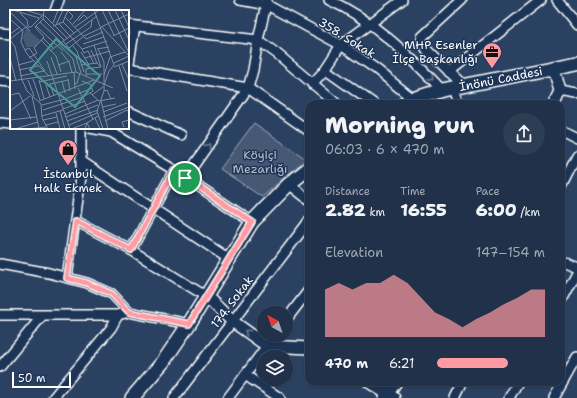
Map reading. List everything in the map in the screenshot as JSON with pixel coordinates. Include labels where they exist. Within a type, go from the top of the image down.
[{"type":"main road","name":"İnönü Caddesi","points":[[416,100],[453,88],[554,69],[577,63]]},
{"type":"main road","points":[[132,398],[163,362],[189,324],[252,222],[288,184],[305,171]]},
{"type":"street","points":[[55,10],[59,0]]},
{"type":"street","name":"358. Sokak","points":[[240,0],[267,2],[341,46],[376,69],[404,100]]},
{"type":"street","points":[[329,0],[363,18],[370,25],[453,88]]},
{"type":"street","points":[[312,84],[326,70],[341,46],[402,0]]},
{"type":"street","points":[[456,100],[448,72],[422,43],[422,37],[462,0]]},
{"type":"street","points":[[448,72],[541,0]]},
{"type":"street","points":[[557,0],[577,25]]},
{"type":"street","points":[[185,178],[248,88],[267,2]]},
{"type":"street","points":[[130,49],[132,26],[258,40],[276,53],[332,100]]},
{"type":"street","points":[[0,33],[10,34]]},
{"type":"street","points":[[129,68],[248,88],[305,128]]},
{"type":"street","points":[[554,69],[560,91],[556,100]]},
{"type":"street","points":[[326,70],[368,100]]},
{"type":"street","points":[[0,81],[10,82]]},
{"type":"street","points":[[560,91],[577,94]]},
{"type":"street","points":[[129,111],[181,135]]},
{"type":"street","points":[[0,123],[10,124]]},
{"type":"street","points":[[67,278],[81,177],[81,129]]},
{"type":"street","points":[[101,129],[112,130],[252,222]]},
{"type":"street","points":[[565,132],[577,138]]},
{"type":"street","points":[[565,179],[577,155]]},
{"type":"street","points":[[81,161],[229,259]]},
{"type":"street","points":[[131,250],[174,170]]},
{"type":"street","points":[[288,184],[305,197]]},
{"type":"street","points":[[76,221],[131,250],[207,297],[232,321],[267,346],[305,348]]},
{"type":"street","name":"174. Sokak","points":[[174,398],[305,226]]},
{"type":"street","points":[[565,262],[576,266],[565,292]]},
{"type":"street","points":[[0,264],[49,273],[87,283],[112,294],[129,312]]},
{"type":"street","points":[[293,311],[305,295]]},
{"type":"street","points":[[0,315],[118,315],[129,312],[189,324]]},
{"type":"street","points":[[53,398],[111,328],[118,315]]},
{"type":"street","points":[[0,367],[42,316]]},
{"type":"street","points":[[228,398],[270,342]]},
{"type":"street","points":[[565,378],[577,357]]},
{"type":"street","points":[[245,375],[280,398]]},
{"type":"street","points":[[374,386],[389,397],[394,386]]},
{"type":"street","points":[[455,398],[461,386]]},
{"type":"street","points":[[509,398],[516,386]]},
{"type":"street","points":[[554,398],[561,386]]},
{"type":"green space","name":"Köyiçi Mezarlığı","points":[[254,123],[305,158],[262,197],[220,169]]},
{"type":"place","name":"MHP Esenler İlçe Başkanlığı","points":[[492,69]]},
{"type":"place","name":"İstanbul Halk Ekmek","points":[[68,166]]},
{"type":"route","points":[[174,170],[185,178],[252,222],[189,324],[129,312],[112,294],[87,283],[67,278],[76,221],[131,250],[174,170]]}]
